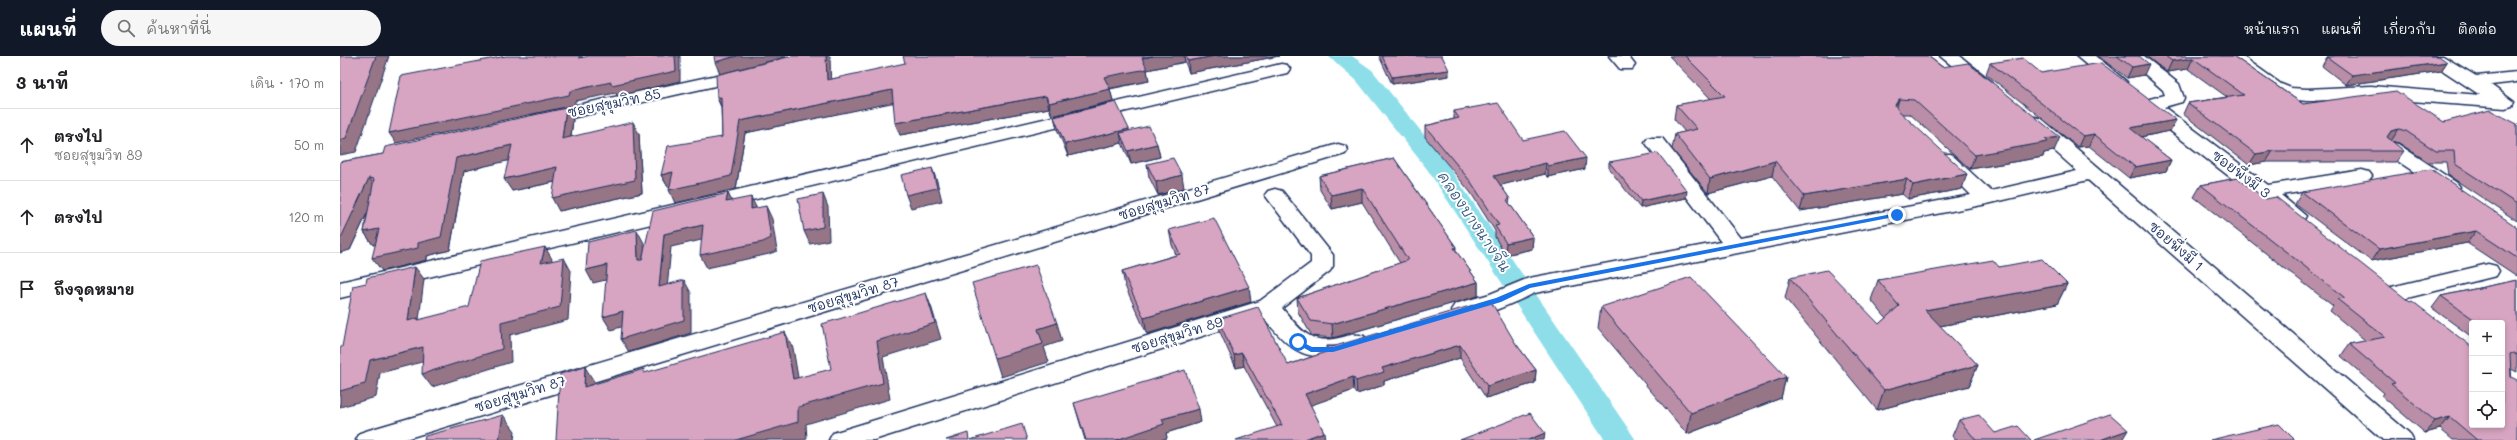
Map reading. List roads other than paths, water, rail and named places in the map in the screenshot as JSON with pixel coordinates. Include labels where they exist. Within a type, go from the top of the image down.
[{"type":"street","points":[[1949,56],[1996,93]]},
{"type":"street","name":"ซอยพึ่งมี 3","points":[[2085,56],[2308,226]]},
{"type":"street","points":[[2133,56],[2172,88],[2175,94],[2175,98],[2172,100],[2149,105]]},
{"type":"street","points":[[2230,56],[2274,88],[2288,93],[2306,95],[2371,92],[2511,106]]},
{"type":"street","points":[[2430,56],[2511,106]]},
{"type":"street","name":"ซอยสุขุมวิท 85","points":[[525,123],[763,69]]},
{"type":"street","points":[[340,290],[1281,69]]},
{"type":"street","points":[[2473,82],[2517,77]]},
{"type":"street","name":"ซอยพึ่งมี 1","points":[[2020,111],[2400,440]]},
{"type":"street","points":[[1655,142],[1736,246]]},
{"type":"street","points":[[1931,147],[1987,198]]},
{"type":"street","points":[[2391,148],[2466,199]]},
{"type":"street","name":"ซอยสุขุมวิท 87","points":[[368,440],[1338,150]]},
{"type":"street","points":[[1438,318],[1498,300],[1529,286],[1987,198],[2093,173]]},
{"type":"street","points":[[2264,192],[2362,176]]},
{"type":"street","name":"ซอยสุขุมวิท 89","points":[[842,440],[1268,307],[1322,266],[1323,260],[1322,255],[1276,195]]},
{"type":"street","points":[[2413,307],[2389,288],[2488,271]]},
{"type":"street","points":[[1268,307],[1298,342],[1311,349],[1333,349],[1378,336]]},
{"type":"waterway","name":"คลองบางนางจีน","points":[[1339,56],[1364,75],[1436,165],[1621,440]]}]
